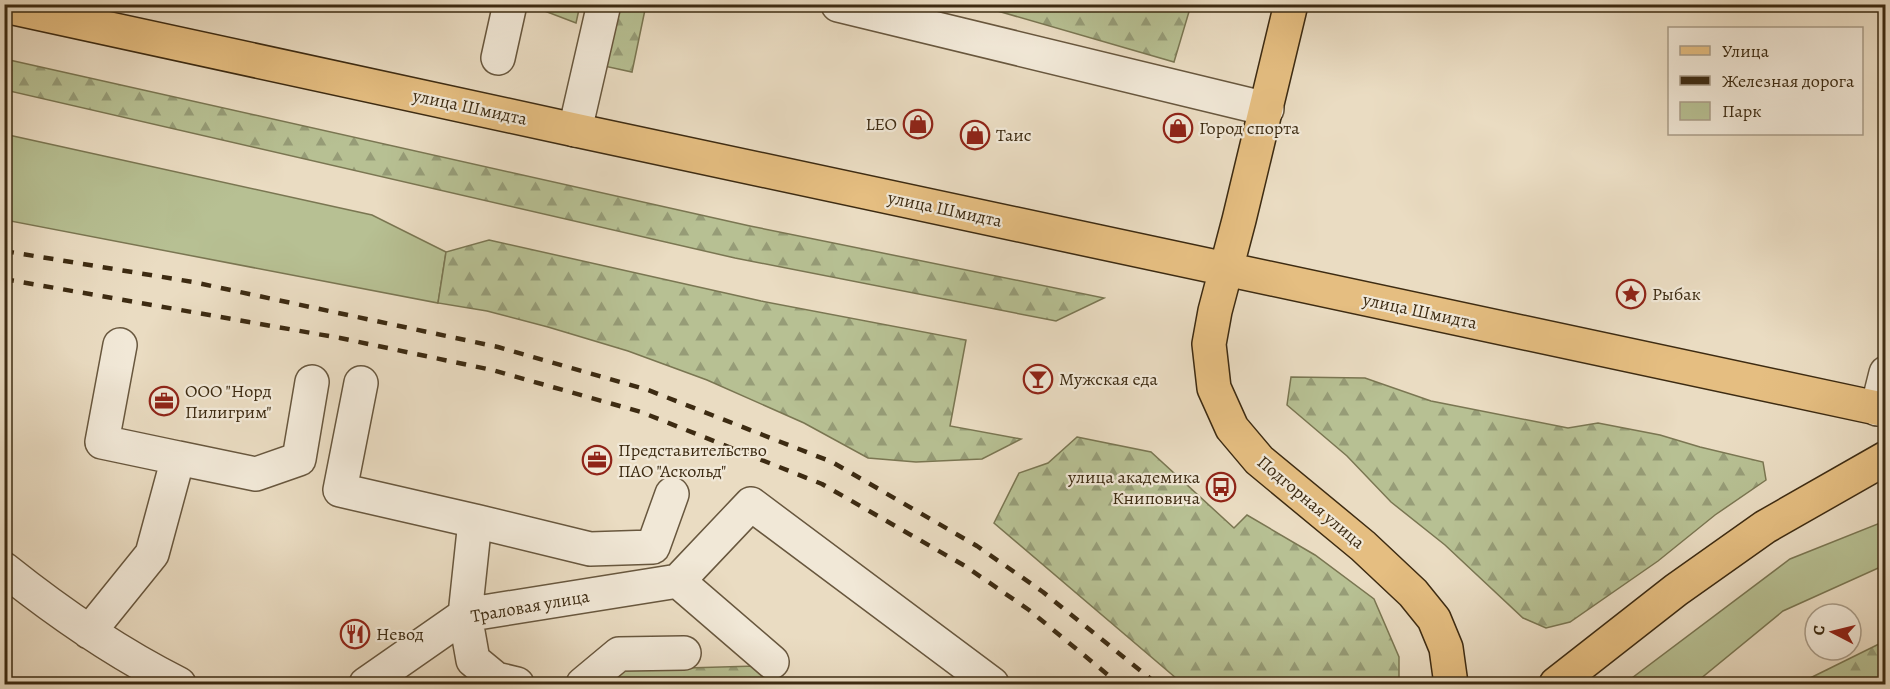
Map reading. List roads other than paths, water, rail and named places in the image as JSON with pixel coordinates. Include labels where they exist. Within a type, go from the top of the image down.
[{"type":"main road","points":[[1226,268],[1291,4]]},
{"type":"main road","name":"улица Шмидта","points":[[4,6],[1881,409]]},
{"type":"main road","name":"Подгорная улица","points":[[1226,268],[1209,344],[1214,388],[1232,428],[1259,460],[1363,546],[1413,593],[1434,619],[1446,648],[1451,684]]},
{"type":"main road","points":[[1556,684],[1676,590],[1765,527],[1886,458]]},
{"type":"street","points":[[498,58],[510,4]]},
{"type":"street","points":[[575,130],[603,4]]},
{"type":"street","points":[[838,5],[1267,109]]},
{"type":"street","points":[[120,345],[102,442],[256,474],[299,459],[312,382]]},
{"type":"street","points":[[1881,409],[1886,373]]},
{"type":"street","points":[[361,383],[340,490],[591,549],[653,547],[672,494]]},
{"type":"street","points":[[89,632],[152,554],[178,458]]},
{"type":"street","points":[[772,662],[678,581],[751,504],[984,682]]},
{"type":"street","points":[[475,521],[465,615],[474,660],[496,679],[517,684]]},
{"type":"street","points":[[4,569],[89,632],[137,663],[179,684]]},
{"type":"street","name":"Траловая улица","points":[[366,684],[465,615],[678,581]]},
{"type":"street","points":[[583,684],[619,654],[684,653]]},
{"type":"railway","points":[[4,251],[193,282],[498,347],[648,390],[832,462],[977,546],[1043,592],[1157,684]]},
{"type":"railway","points":[[4,279],[340,338],[492,370],[641,412],[822,484],[965,566],[1029,610],[1119,684]]},
{"type":"place","name":"LEO","points":[[918,124]]},
{"type":"place","name":"Город спорта","points":[[1178,128]]},
{"type":"place","name":"Таис","points":[[975,135]]},
{"type":"place","name":"Рыбак","points":[[1631,294]]},
{"type":"place","name":"Мужская еда","points":[[1038,379]]},
{"type":"place","name":"ООО \"Норд Пилигрим\"","points":[[164,401]]},
{"type":"place","name":"Представительство ПАО \"Аскольд\"","points":[[597,460]]},
{"type":"place","name":"улица академика Книповича","points":[[1221,487]]},
{"type":"place","name":"Невод","points":[[355,634]]}]
